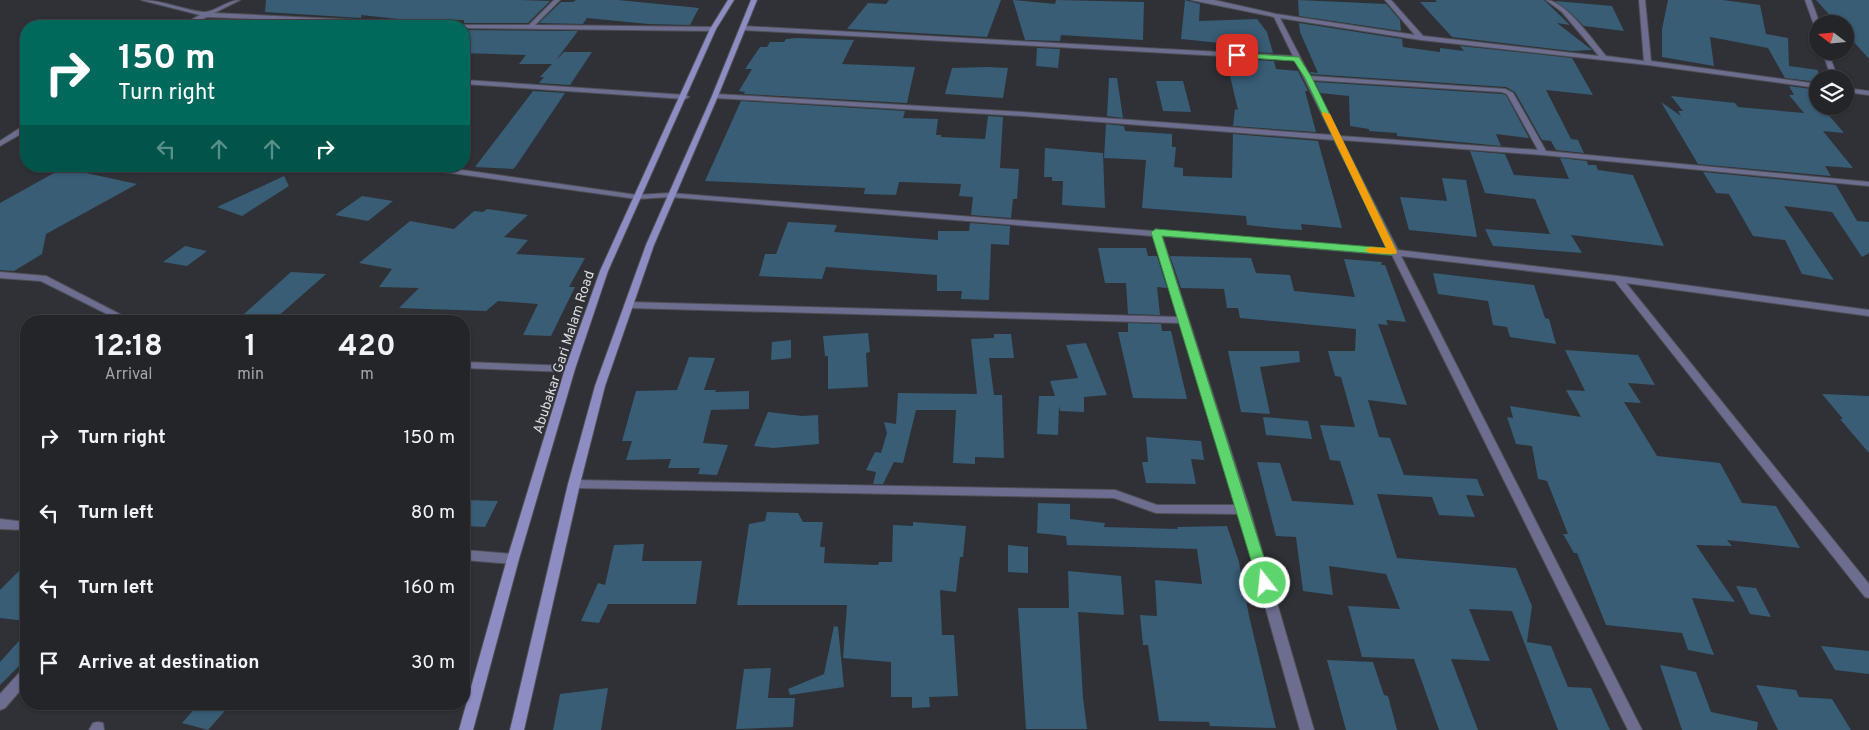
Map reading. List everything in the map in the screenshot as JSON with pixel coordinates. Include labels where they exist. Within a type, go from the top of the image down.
[{"type":"street","points":[[144,0],[207,15],[322,20]]},
{"type":"street","points":[[196,20],[237,0]]},
{"type":"street","points":[[530,27],[557,0]]},
{"type":"street","name":"Abubakar Gari Malam Road","points":[[466,730],[512,559],[570,369],[604,271],[713,29],[731,0]]},
{"type":"street","points":[[517,730],[574,484],[600,386],[670,195],[715,96],[754,0]]},
{"type":"street","points":[[1194,0],[1215,1],[1276,16],[1421,38],[1809,85]]},
{"type":"street","points":[[1388,0],[1421,38]]},
{"type":"street","points":[[1549,0],[1564,12],[1605,59]]},
{"type":"street","points":[[1642,0],[1648,64]]},
{"type":"street","points":[[1808,0],[1813,15]]},
{"type":"street","points":[[1276,16],[1392,252],[1635,730]]},
{"type":"street","points":[[470,26],[713,29]]},
{"type":"street","points":[[743,28],[1296,58]]},
{"type":"street","points":[[1308,78],[1504,90],[1510,93],[1543,153]]},
{"type":"street","points":[[470,82],[684,96]]},
{"type":"street","points":[[1854,91],[1869,93]]},
{"type":"street","points":[[715,96],[1023,114],[1543,153],[1869,184]]},
{"type":"street","points":[[0,144],[20,132]]},
{"type":"street","points":[[459,172],[637,197],[670,195],[1392,252],[1618,279],[1869,313]]},
{"type":"street","points":[[1156,232],[1182,320],[1244,510],[1307,730]]},
{"type":"street","points":[[0,275],[43,278],[116,315]]},
{"type":"street","points":[[1618,279],[1869,593]]},
{"type":"street","points":[[629,305],[1182,320]]},
{"type":"street","points":[[470,365],[570,369]]},
{"type":"street","points":[[574,484],[1115,494],[1156,509],[1244,510]]},
{"type":"street","points":[[0,524],[20,526]]},
{"type":"street","points":[[470,556],[512,559]]},
{"type":"street","points":[[0,704],[20,682]]},
{"type":"building","points":[[266,0],[550,1],[528,23],[470,23],[470,20],[398,19],[361,15],[361,18],[265,12]]},
{"type":"building","points":[[576,0],[618,0],[699,8],[690,25],[648,24],[587,18],[583,24],[539,23],[561,2],[573,2]]},
{"type":"building","points":[[889,0],[1001,0],[987,37],[847,29],[868,3],[886,4]]},
{"type":"building","points":[[1013,0],[1055,4],[1056,0],[1144,2],[1143,40],[1061,35],[1060,41],[1025,40]]},
{"type":"building","points":[[1185,0],[1200,4],[1199,21],[1257,19],[1267,32],[1273,53],[1220,50],[1220,43],[1181,39]]},
{"type":"building","points":[[1298,0],[1386,4],[1400,20],[1401,31],[1299,16]]},
{"type":"building","points":[[1435,0],[1544,0],[1570,25],[1557,23],[1592,50],[1572,51],[1452,37],[1420,2],[1437,2]]},
{"type":"building","points":[[1668,0],[1723,0],[1760,5],[1766,34],[1788,38],[1789,66],[1818,70],[1809,70],[1809,81],[1785,78],[1768,48],[1710,37],[1714,66],[1662,57],[1662,29]]},
{"type":"building","points":[[1816,0],[1869,0],[1869,59],[1854,42],[1854,15],[1830,15]]},
{"type":"building","points":[[1555,1],[1612,6],[1624,31],[1584,26]]},
{"type":"building","points":[[1299,23],[1402,39],[1403,47],[1440,52],[1440,48],[1464,51],[1460,46],[1572,58],[1593,95],[1546,90],[1571,139],[1578,140],[1584,153],[1556,150],[1551,141],[1542,140],[1515,92],[1506,87],[1311,74],[1310,72],[1318,73],[1300,32]]},
{"type":"building","points":[[470,30],[578,31],[556,60],[564,52],[592,52],[570,85],[539,83],[544,77],[540,77],[552,64],[519,64],[526,55],[470,53]]},
{"type":"building","points":[[786,39],[854,40],[842,64],[915,67],[907,103],[744,94],[745,92],[739,91],[752,69],[745,69],[760,47],[767,47],[770,42],[784,42]]},
{"type":"building","points":[[1037,48],[1060,49],[1058,68],[1036,66]]},
{"type":"building","points":[[1221,58],[1274,61],[1276,69],[1298,71],[1308,91],[1305,91],[1316,132],[1233,126],[1235,109],[1238,110],[1230,76],[1222,75]]},
{"type":"building","points":[[952,68],[1008,68],[1003,98],[945,94]]},
{"type":"building","points":[[1109,78],[1117,78],[1123,118],[1107,116]]},
{"type":"building","points":[[1156,81],[1183,81],[1191,112],[1163,111]]},
{"type":"building","points":[[1315,82],[1506,95],[1529,138],[1496,134],[1501,146],[1397,136],[1397,133],[1369,131],[1369,129],[1350,126],[1349,96],[1320,93]]},
{"type":"building","points":[[1789,86],[1809,89],[1809,115],[1829,115],[1844,133],[1823,131],[1853,168],[1825,166],[1831,176],[1698,164],[1661,102],[1681,116],[1678,111],[1683,111],[1671,96],[1735,103],[1738,107],[1804,113],[1789,95],[1794,95]]},
{"type":"building","points":[[533,91],[565,93],[513,169],[475,167]]},
{"type":"building","points":[[741,101],[905,111],[903,118],[938,119],[936,135],[941,135],[941,137],[985,139],[988,116],[1003,117],[1000,168],[1019,169],[1017,199],[1013,199],[1011,218],[971,215],[973,197],[959,196],[961,184],[899,182],[896,195],[864,194],[865,188],[705,181]]},
{"type":"building","points":[[1106,124],[1124,126],[1125,131],[1172,134],[1172,147],[1176,147],[1174,167],[1183,168],[1183,176],[1232,178],[1233,134],[1318,141],[1342,228],[1301,224],[1302,230],[1285,229],[1247,225],[1246,216],[1142,208],[1146,160],[1104,158]]},
{"type":"building","points":[[1045,148],[1103,153],[1105,208],[1062,205],[1063,181],[1052,181],[1052,177],[1044,177]]},
{"type":"building","points":[[1470,151],[1505,154],[1514,175],[1569,179],[1560,158],[1587,161],[1588,165],[1596,165],[1598,170],[1633,175],[1664,246],[1571,235],[1582,253],[1493,246],[1485,229],[1550,234],[1535,199],[1485,193]]},
{"type":"building","points":[[56,172],[82,172],[137,184],[46,234],[42,254],[14,271],[0,270],[0,203]]},
{"type":"building","points":[[1703,172],[1836,185],[1857,221],[1869,222],[1869,253],[1862,257],[1832,212],[1784,206],[1834,280],[1802,274],[1785,240],[1753,236],[1729,194],[1716,193]]},
{"type":"building","points":[[284,176],[289,186],[242,216],[217,207]]},
{"type":"building","points":[[1442,178],[1466,180],[1477,237],[1409,230],[1400,197],[1447,201]]},
{"type":"building","points":[[362,196],[393,201],[368,221],[335,215]]},
{"type":"building","points":[[487,209],[528,215],[504,237],[528,240],[516,254],[585,258],[569,287],[575,287],[551,336],[523,335],[538,304],[498,301],[486,311],[399,308],[419,288],[379,287],[392,269],[359,263],[410,221],[454,229],[474,211],[483,212]]},
{"type":"building","points":[[788,222],[837,225],[834,232],[938,240],[938,231],[969,231],[970,223],[1010,226],[1009,245],[991,244],[989,300],[961,299],[962,291],[937,291],[937,275],[826,267],[822,279],[759,276],[765,254],[776,254]]},
{"type":"building","points":[[185,246],[207,251],[187,266],[163,262]]},
{"type":"building","points":[[1098,248],[1146,248],[1148,256],[1157,256],[1167,288],[1157,287],[1160,315],[1128,314],[1126,283],[1105,283]]},
{"type":"building","points":[[1170,256],[1251,258],[1256,273],[1290,275],[1294,291],[1355,297],[1344,259],[1382,262],[1381,265],[1385,265],[1406,322],[1386,320],[1388,325],[1378,324],[1407,405],[1368,400],[1379,437],[1390,438],[1404,475],[1477,479],[1484,496],[1466,495],[1475,517],[1439,515],[1432,497],[1377,494],[1397,558],[1516,568],[1532,606],[1527,642],[1551,646],[1568,687],[1591,688],[1610,730],[1558,730],[1512,611],[1469,609],[1490,661],[1451,659],[1478,730],[1439,730],[1414,659],[1362,657],[1348,606],[1400,609],[1386,574],[1329,566],[1333,595],[1303,591],[1296,537],[1276,536],[1257,462],[1280,463],[1292,501],[1354,505],[1340,461],[1330,460],[1320,425],[1355,427],[1341,377],[1335,376],[1328,351],[1355,351],[1356,329],[1240,318],[1238,308],[1227,308],[1224,289],[1181,288]]},
{"type":"building","points":[[291,272],[326,274],[280,315],[244,314]]},
{"type":"building","points":[[1433,273],[1534,285],[1545,318],[1549,319],[1556,344],[1510,337],[1507,327],[1493,325],[1488,301],[1438,294]]},
{"type":"building","points":[[1128,323],[1161,324],[1162,331],[1171,331],[1187,399],[1133,398],[1118,332],[1128,332]]},
{"type":"building","points":[[868,333],[870,352],[866,353],[868,387],[828,389],[828,356],[825,356],[823,336]]},
{"type":"building","points":[[994,334],[1011,334],[1014,358],[989,358],[994,395],[1002,395],[1004,458],[975,457],[975,464],[953,463],[956,410],[916,410],[903,463],[894,462],[883,484],[873,484],[876,472],[866,470],[875,452],[881,453],[887,433],[884,422],[896,424],[898,393],[977,394],[971,339],[994,338]]},
{"type":"building","points":[[791,340],[791,358],[771,360],[772,342]]},
{"type":"building","points":[[1086,343],[1107,395],[1084,397],[1084,412],[1060,411],[1059,406],[1058,435],[1037,434],[1039,396],[1055,396],[1050,381],[1078,378],[1066,345]]},
{"type":"building","points":[[1565,350],[1638,355],[1655,385],[1628,383],[1641,403],[1624,402],[1657,456],[1720,463],[1742,503],[1776,506],[1800,548],[1727,540],[1732,546],[1696,545],[1735,602],[1692,598],[1714,655],[1688,650],[1682,633],[1606,625],[1577,553],[1574,553],[1563,534],[1568,534],[1547,481],[1538,479],[1532,446],[1516,444],[1507,417],[1513,418],[1510,406],[1581,417],[1566,390],[1585,391]]},
{"type":"building","points":[[1228,351],[1299,351],[1300,362],[1260,367],[1270,414],[1241,412]]},
{"type":"building","points":[[689,357],[715,358],[704,390],[716,390],[715,392],[749,391],[749,409],[711,410],[703,443],[728,445],[717,475],[698,474],[700,468],[668,468],[671,459],[626,460],[632,441],[622,441],[636,391],[677,390]]},
{"type":"building","points":[[1822,394],[1869,396],[1869,453],[1840,419],[1843,419]]},
{"type":"building","points":[[768,412],[802,416],[818,415],[819,444],[773,448],[754,446]]},
{"type":"building","points":[[1263,417],[1308,421],[1312,439],[1266,435]]},
{"type":"building","points":[[1146,437],[1201,441],[1204,460],[1191,459],[1196,484],[1146,483],[1142,462],[1148,462]]},
{"type":"building","points":[[470,500],[498,501],[485,527],[470,526]]},
{"type":"building","points":[[1038,503],[1070,504],[1070,519],[1105,523],[1104,527],[1178,529],[1177,527],[1227,526],[1239,562],[1249,616],[1276,728],[1210,726],[1209,722],[1159,721],[1148,645],[1143,645],[1140,615],[1157,616],[1155,580],[1202,584],[1197,549],[1067,545],[1066,536],[1037,533]]},
{"type":"building","points":[[767,512],[798,513],[803,522],[823,522],[820,547],[825,547],[824,563],[878,565],[879,562],[892,562],[893,525],[913,526],[913,522],[966,526],[963,557],[960,557],[956,592],[940,590],[942,635],[954,635],[958,696],[929,697],[930,707],[912,708],[912,697],[891,697],[891,662],[843,658],[847,605],[737,605],[749,524],[765,521]]},
{"type":"building","points":[[644,544],[642,561],[702,561],[696,604],[608,604],[599,623],[581,621],[598,583],[605,585],[614,545]]},
{"type":"building","points":[[1008,545],[1028,547],[1028,573],[1008,572]]},
{"type":"building","points":[[20,570],[20,620],[0,618],[0,590]]},
{"type":"building","points":[[1068,571],[1121,576],[1124,615],[1078,612],[1083,698],[1087,729],[1026,729],[1018,608],[1069,608]]},
{"type":"building","points":[[1736,586],[1756,588],[1771,617],[1750,614]]},
{"type":"building","points":[[834,626],[838,627],[844,687],[790,695],[788,689],[824,674]]},
{"type":"building","points":[[20,640],[20,665],[0,685],[0,662]]},
{"type":"building","points":[[1821,646],[1869,651],[1869,674],[1835,670]]},
{"type":"building","points":[[1327,660],[1373,662],[1384,695],[1388,696],[1397,730],[1346,730]]},
{"type":"building","points":[[1660,665],[1696,672],[1711,712],[1758,722],[1757,730],[1682,730]]},
{"type":"building","points":[[771,668],[768,698],[795,698],[793,727],[736,729],[744,669]]},
{"type":"building","points":[[1756,685],[1796,690],[1799,697],[1832,699],[1851,730],[1778,730]]},
{"type":"building","points":[[608,688],[601,730],[553,730],[560,694]]},
{"type":"building","points":[[194,710],[226,710],[208,730],[182,723]]},
{"type":"slow traffic","points":[[1326,114],[1392,252],[1370,250]]},
{"type":"route","points":[[1237,55],[1296,58],[1308,78],[1392,252],[1156,232],[1182,320],[1244,510],[1265,583]]}]
